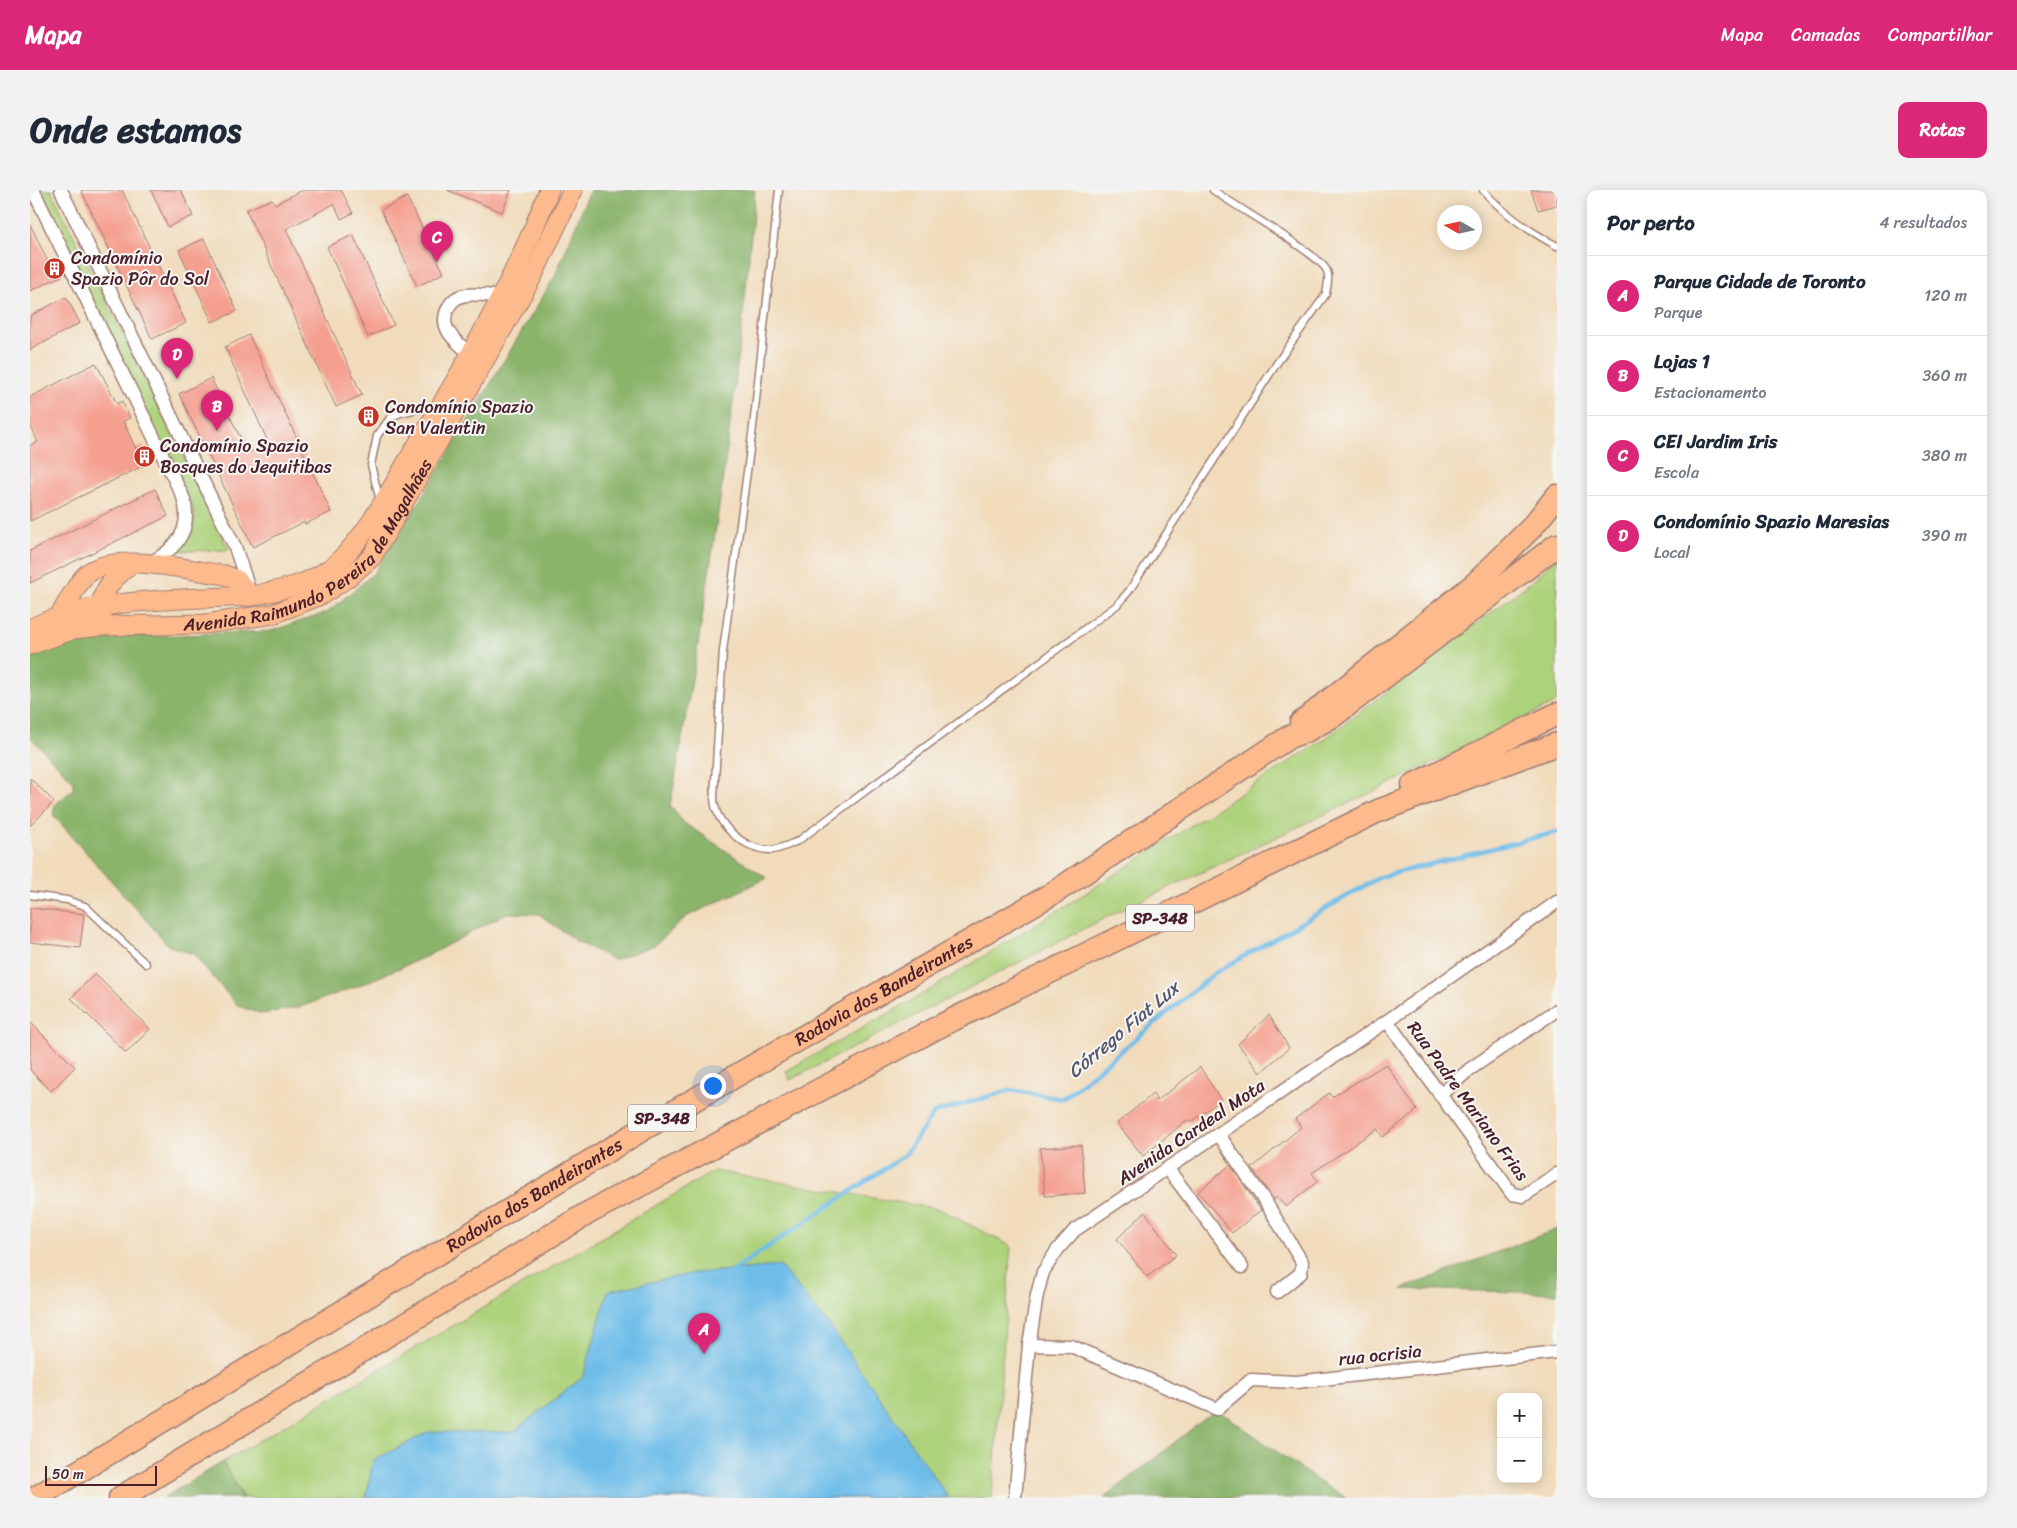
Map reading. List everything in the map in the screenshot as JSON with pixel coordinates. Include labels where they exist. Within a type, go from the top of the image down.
[{"type":"highway","points":[[1289,737],[1304,719],[1400,646],[1476,583],[1531,528],[1557,496]]},
{"type":"highway","points":[[1289,737],[1306,731],[1333,716],[1557,545]]},
{"type":"highway","points":[[1378,811],[1396,795],[1416,783],[1557,714]]},
{"type":"highway","name":"Rodovia dos Bandeirantes","points":[[35,1498],[640,1131],[1055,892],[1289,737]]},
{"type":"highway","points":[[1378,811],[1557,744]]},
{"type":"highway","name":"SP-348","points":[[120,1498],[588,1213],[942,1025],[1378,811]]},
{"type":"main road","name":"Avenida Raimundo Pereira de Magalhães","points":[[30,629],[59,617],[100,606],[251,596],[292,587],[319,576],[338,562],[354,544],[381,505],[442,404],[502,297],[549,190]]},
{"type":"main road","name":"Avenida Raimundo Pereira de Magalhães","points":[[30,646],[74,629],[101,626],[205,624],[243,620],[273,614],[322,595],[371,558],[533,275],[574,190]]},
{"type":"main road","points":[[59,617],[86,575],[97,567],[114,563],[140,564],[225,576],[237,580],[251,596],[249,609],[243,620]]},
{"type":"main road","points":[[101,626],[100,606],[105,590],[112,580],[140,564]]},
{"type":"street","points":[[33,190],[183,497],[187,518],[180,538],[166,555],[140,564]]},
{"type":"street","points":[[61,190],[235,547],[251,596]]},
{"type":"street","points":[[470,354],[448,331],[445,318],[449,305],[461,296],[468,294],[502,297]]},
{"type":"street","name":"Avenida Cardeal Mota","points":[[1015,1498],[1029,1345],[1039,1287],[1043,1272],[1058,1249],[1075,1230],[1387,1021],[1557,902]]},
{"type":"street","points":[[1440,1095],[1470,1069],[1557,1010]]},
{"type":"street","name":"Rua Padre Mariano Frias","points":[[1387,1021],[1507,1189],[1518,1197],[1523,1196],[1557,1174]]},
{"type":"street","points":[[1219,1134],[1267,1204],[1302,1262],[1301,1273],[1277,1292]]},
{"type":"street","points":[[1168,1169],[1242,1267]]},
{"type":"street","name":"rua ocrisia","points":[[1029,1345],[1071,1346],[1217,1410],[1251,1380],[1298,1382],[1557,1352]]},
{"type":"lane","points":[[779,190],[755,411],[723,651],[714,797],[716,812],[723,824],[747,843],[765,850],[775,850],[803,837],[1116,605],[1129,591],[1277,363],[1326,294],[1329,281],[1323,265],[1311,253],[1233,206],[1214,190]]},
{"type":"lane","points":[[1484,190],[1493,202],[1540,237],[1557,246]]},
{"type":"lane","points":[[381,505],[371,465],[377,436],[390,418],[400,413],[442,404]]},
{"type":"lane","points":[[30,894],[67,900],[85,906],[146,964]]},
{"type":"green space","points":[[37,190],[51,190],[229,550],[178,551],[192,530],[194,518],[192,505]]},
{"type":"green space","points":[[590,190],[755,190],[740,345],[720,499],[709,576],[670,806],[684,823],[767,878],[686,917],[655,945],[614,960],[576,941],[539,914],[507,913],[427,956],[358,986],[300,1007],[262,1014],[238,1006],[193,954],[169,946],[53,815],[55,805],[73,789],[73,781],[30,737],[30,650],[50,641],[90,635],[159,636],[271,631],[328,612],[373,574],[418,504],[555,276]]},
{"type":"green space","points":[[1557,556],[1557,702],[1419,770],[1113,914],[790,1080],[786,1071],[923,994],[1097,886],[1322,741],[1535,579]]},
{"type":"green space","points":[[714,1171],[939,1209],[1011,1246],[992,1498],[243,1498],[223,1462]]},
{"type":"green space","points":[[1557,1229],[1557,1293],[1402,1289]]},
{"type":"green space","points":[[1217,1409],[1321,1483],[1347,1498],[1104,1498]]},
{"type":"green space","points":[[223,1462],[243,1498],[163,1498]]},
{"type":"water","points":[[780,1266],[832,1329],[947,1498],[366,1498],[373,1461],[428,1432],[513,1432],[583,1377],[608,1291],[694,1273]]},
{"type":"building","points":[[81,190],[122,190],[186,323],[152,339]]},
{"type":"building","points":[[151,190],[181,190],[193,216],[168,227]]},
{"type":"building","points":[[303,190],[341,190],[353,213],[341,219],[334,204],[286,229],[362,395],[336,407],[246,210],[272,199],[275,204]]},
{"type":"building","points":[[447,190],[511,190],[502,212]]},
{"type":"building","points":[[1531,190],[1557,190],[1557,205],[1538,210]]},
{"type":"building","points":[[407,197],[444,273],[417,286],[381,210]]},
{"type":"building","points":[[30,224],[48,262],[55,258],[63,275],[30,291]]},
{"type":"building","points":[[353,235],[394,325],[368,337],[327,247]]},
{"type":"building","points":[[204,239],[237,311],[212,322],[179,250]]},
{"type":"building","points":[[66,297],[80,323],[30,350],[30,316]]},
{"type":"building","points":[[249,335],[331,512],[305,524],[304,522],[253,547],[179,394],[211,378],[248,453],[269,444],[225,347]]},
{"type":"building","points":[[96,363],[117,404],[122,401],[130,418],[123,421],[136,449],[143,446],[151,462],[30,521],[30,445],[38,442],[30,425],[30,397]]},
{"type":"building","points":[[155,489],[168,516],[30,583],[30,551]]},
{"type":"building","points":[[30,778],[54,802],[30,826]]},
{"type":"building","points":[[30,908],[84,914],[80,948],[30,942]]},
{"type":"building","points":[[95,974],[150,1029],[126,1053],[71,998]]},
{"type":"building","points":[[1269,1015],[1289,1048],[1260,1073],[1238,1044]]},
{"type":"building","points":[[30,1022],[75,1067],[51,1091],[30,1070]]},
{"type":"building","points":[[1386,1064],[1417,1110],[1383,1137],[1377,1129],[1312,1173],[1318,1181],[1286,1207],[1277,1197],[1274,1200],[1252,1168],[1301,1127],[1295,1119],[1329,1093],[1332,1097]]},
{"type":"building","points":[[1200,1067],[1221,1100],[1190,1123],[1187,1120],[1143,1156],[1117,1123],[1153,1094],[1157,1101]]},
{"type":"building","points":[[1081,1145],[1085,1193],[1045,1196],[1040,1148]]},
{"type":"building","points":[[1230,1165],[1261,1210],[1232,1233],[1198,1192]]},
{"type":"building","points":[[1145,1212],[1176,1255],[1147,1277],[1117,1239]]},
{"type":"waterway","name":"Córrego Fiat Lux","points":[[735,1269],[905,1155],[934,1113],[1010,1090],[1063,1099],[1215,973],[1380,877],[1557,832]]},
{"type":"place","name":"CEI Jardim Iris","points":[[437,262]]},
{"type":"place","name":"Condomínio Spazio Pôr do Sol","points":[[55,268]]},
{"type":"place","name":"Condomínio Spazio Maresias","points":[[177,379]]},
{"type":"place","name":"Condomínio Spazio San Valentin","points":[[369,417]]},
{"type":"place","name":"Lojas 1","points":[[217,431]]},
{"type":"place","name":"Condomínio Spazio Bosques do Jequitibas","points":[[144,456]]},
{"type":"place","name":"Parque Cidade de Toronto","points":[[704,1354]]}]
